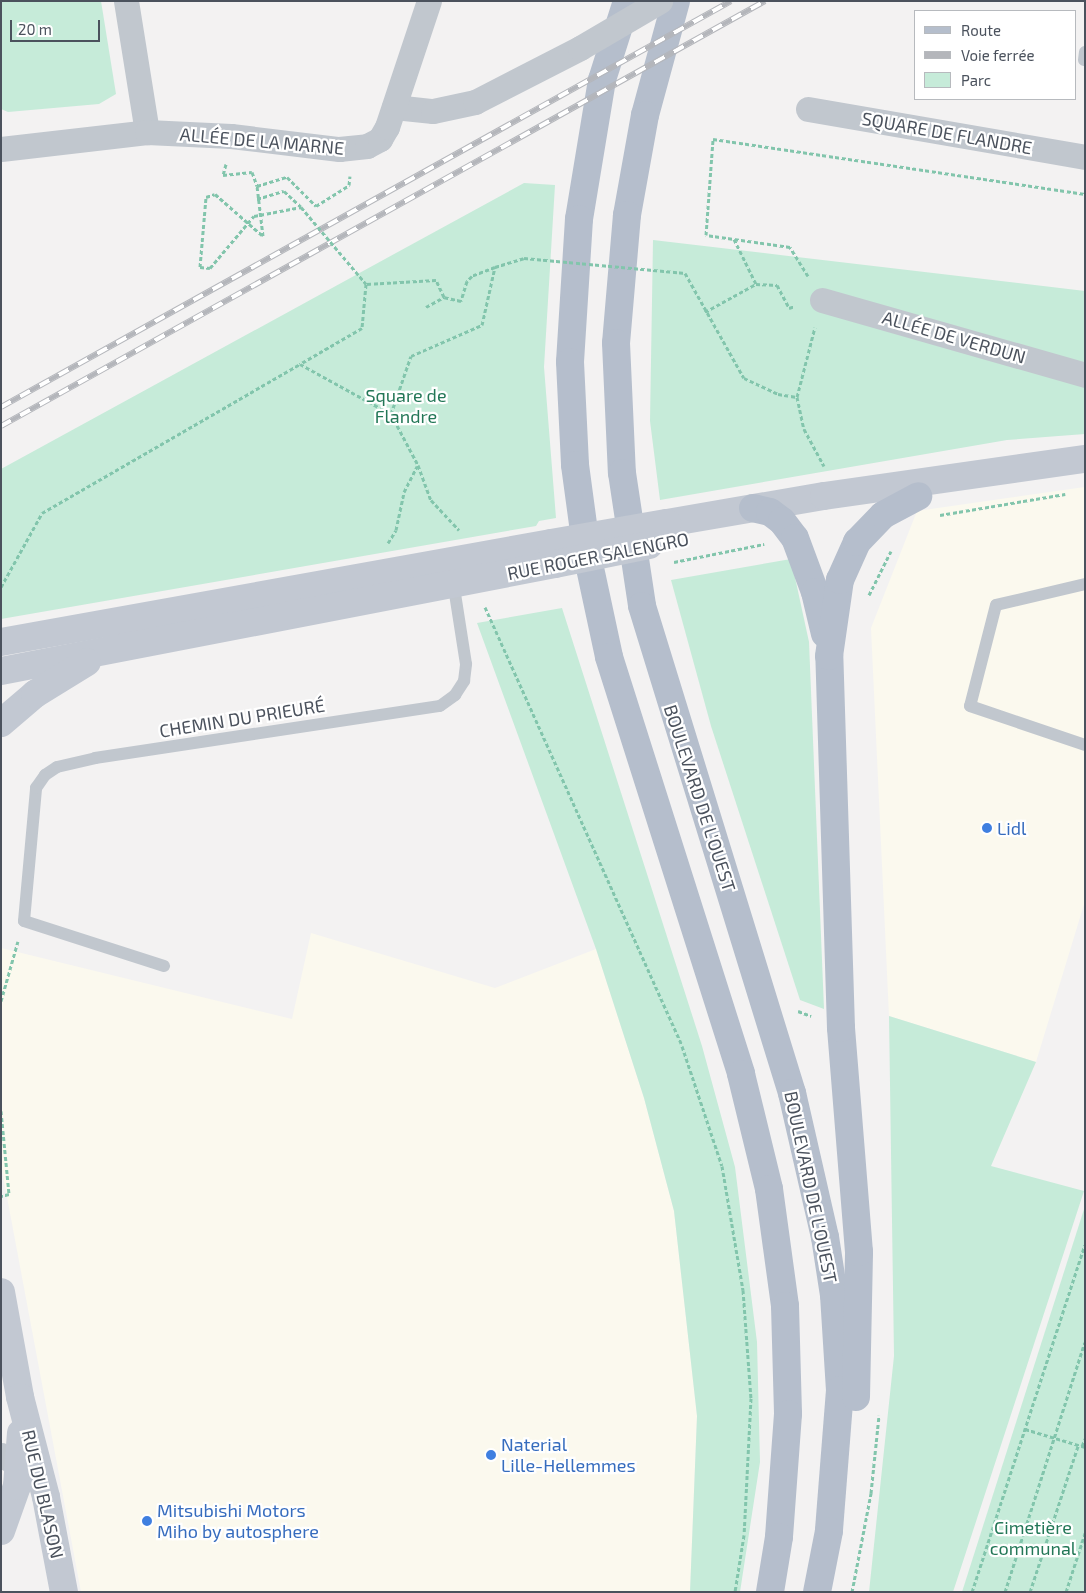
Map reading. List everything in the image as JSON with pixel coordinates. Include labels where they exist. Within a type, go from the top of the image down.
[{"type":"main road","points":[[627,1],[602,80],[579,219],[570,353],[575,465],[587,554],[609,657],[741,1074],[769,1189],[785,1306],[788,1405],[779,1536],[770,1592]]},
{"type":"main road","name":"BOULEVARD DE L'OUEST","points":[[676,1],[645,115],[627,215],[616,343],[622,473],[635,565],[652,641],[792,1093],[825,1238],[834,1295],[840,1390],[829,1531],[817,1592]]},
{"type":"main road","name":"RUE ROGER SALENGRO","points":[[668,532],[753,508],[1085,460]]},
{"type":"main road","name":"RUE ROGER SALENGRO","points":[[113,651],[451,573],[553,553],[668,532],[782,521],[1085,466]]},
{"type":"main road","points":[[829,1531],[850,1455],[859,1346],[858,1252],[841,1028],[829,656],[836,598],[857,542],[883,515],[918,496]]},
{"type":"main road","points":[[753,508],[770,512],[782,521],[795,538],[815,592],[829,656]]},
{"type":"main road","name":"RUE ROGER SALENGRO","points":[[1,642],[242,598],[451,573]]},
{"type":"main road","points":[[1,671],[113,651]]},
{"type":"main road","points":[[1,723],[56,680],[113,651]]},
{"type":"main road","name":"RUE DU BLASON","points":[[1,1292],[20,1397],[46,1497],[64,1592]]},
{"type":"main road","name":"RUE DU BLASON","points":[[1,1531],[14,1501],[11,1460],[20,1397]]},
{"type":"street","points":[[126,1],[147,132]]},
{"type":"street","name":"ALLÉE DE LA MARNE","points":[[1,149],[147,132],[232,136],[354,150],[380,139],[394,107],[429,1]]},
{"type":"street","points":[[394,107],[433,111],[475,102],[580,48],[660,1]]},
{"type":"street","name":"SQUARE DE FLANDRE","points":[[808,109],[1085,157]]},
{"type":"street","name":"ALLÉE DE VERDUN","points":[[822,300],[1085,375]]},
{"type":"lane","name":"CHEMIN DU PRIEURÉ","points":[[24,920],[36,788],[44,775],[57,767],[95,758],[440,706],[456,695],[464,681],[466,664],[451,573]]},
{"type":"lane","points":[[1085,584],[996,605],[970,706],[1085,745]]},
{"type":"lane","points":[[24,920],[164,966]]},
{"type":"path","points":[[826,470],[804,429],[797,397],[822,300],[790,247],[706,235],[713,139],[1085,194]]},
{"type":"path","points":[[257,186],[287,178],[316,206],[349,185],[354,150]]},
{"type":"path","points":[[240,173],[252,172],[257,186],[257,199],[263,236],[215,194],[206,198],[200,267],[210,268],[254,216],[301,207]]},
{"type":"path","points":[[1,587],[42,514],[362,328],[366,284],[301,207],[284,191],[257,199]]},
{"type":"path","points":[[734,239],[756,284]]},
{"type":"path","points":[[426,307],[444,297],[461,300],[467,282],[472,276],[524,258],[685,273],[705,312],[744,378],[778,394],[797,397]]},
{"type":"path","points":[[391,414],[411,356],[482,325],[495,268]]},
{"type":"path","points":[[366,284],[436,280],[444,297]]},
{"type":"path","points":[[705,312],[756,284],[777,285],[789,308],[822,300]]},
{"type":"path","points":[[300,364],[391,414],[418,465],[431,500],[466,534]]},
{"type":"path","points":[[383,552],[396,530],[404,492],[418,465]]},
{"type":"path","points":[[867,598],[894,545]]},
{"type":"path","points":[[482,600],[682,1046],[722,1166],[744,1290],[752,1398],[744,1534],[735,1592]]},
{"type":"path","points":[[1,1001],[24,920]]},
{"type":"path","points":[[1,1111],[9,1194],[1,1196]]},
{"type":"path","points":[[972,1592],[1085,1246]]},
{"type":"path","points":[[1005,1592],[1085,1342]]},
{"type":"path","points":[[1025,1429],[1082,1446]]},
{"type":"path","points":[[1030,1592],[1085,1439]]},
{"type":"path","points":[[1066,1592],[1085,1533]]},
{"type":"shaded area","points":[[1085,487],[1085,901],[1036,1062],[889,1016],[871,628],[917,511]]},
{"type":"shaded area","points":[[311,933],[495,988],[596,949],[644,1098],[674,1211],[697,1416],[690,1592],[81,1592],[1,1165],[1,948],[292,1019]]},
{"type":"green space","points":[[1,1],[101,1],[116,94],[99,104],[8,112],[1,109]]},
{"type":"green space","name":"Square de Flandre","points":[[524,183],[555,185],[544,367],[556,518],[539,521],[536,526],[1,619],[1,469]]},
{"type":"green space","points":[[653,240],[1085,291],[1085,434],[1007,440],[660,500],[650,421]]},
{"type":"green space","points":[[791,559],[809,642],[824,1009],[800,1000],[711,726],[671,580]]},
{"type":"green space","points":[[562,608],[702,1046],[735,1167],[757,1342],[760,1462],[740,1592],[690,1592],[697,1416],[674,1211],[644,1098],[596,949],[477,623]]},
{"type":"green space","points":[[889,1016],[1036,1062],[991,1166],[1084,1191],[953,1592],[869,1592],[894,1356]]},
{"type":"green space","name":"Cimetière communal","points":[[1085,1206],[1085,1592],[962,1592]]},
{"type":"railway","points":[[1,407],[731,1]]},
{"type":"railway","points":[[1,426],[765,1]]},
{"type":"place","name":"Lidl","points":[[987,828]]},
{"type":"place","name":"Naterial Lille-Hellemmes","points":[[491,1455]]},
{"type":"place","name":"Mitsubishi Motors Miho by autosphere","points":[[147,1521]]}]
